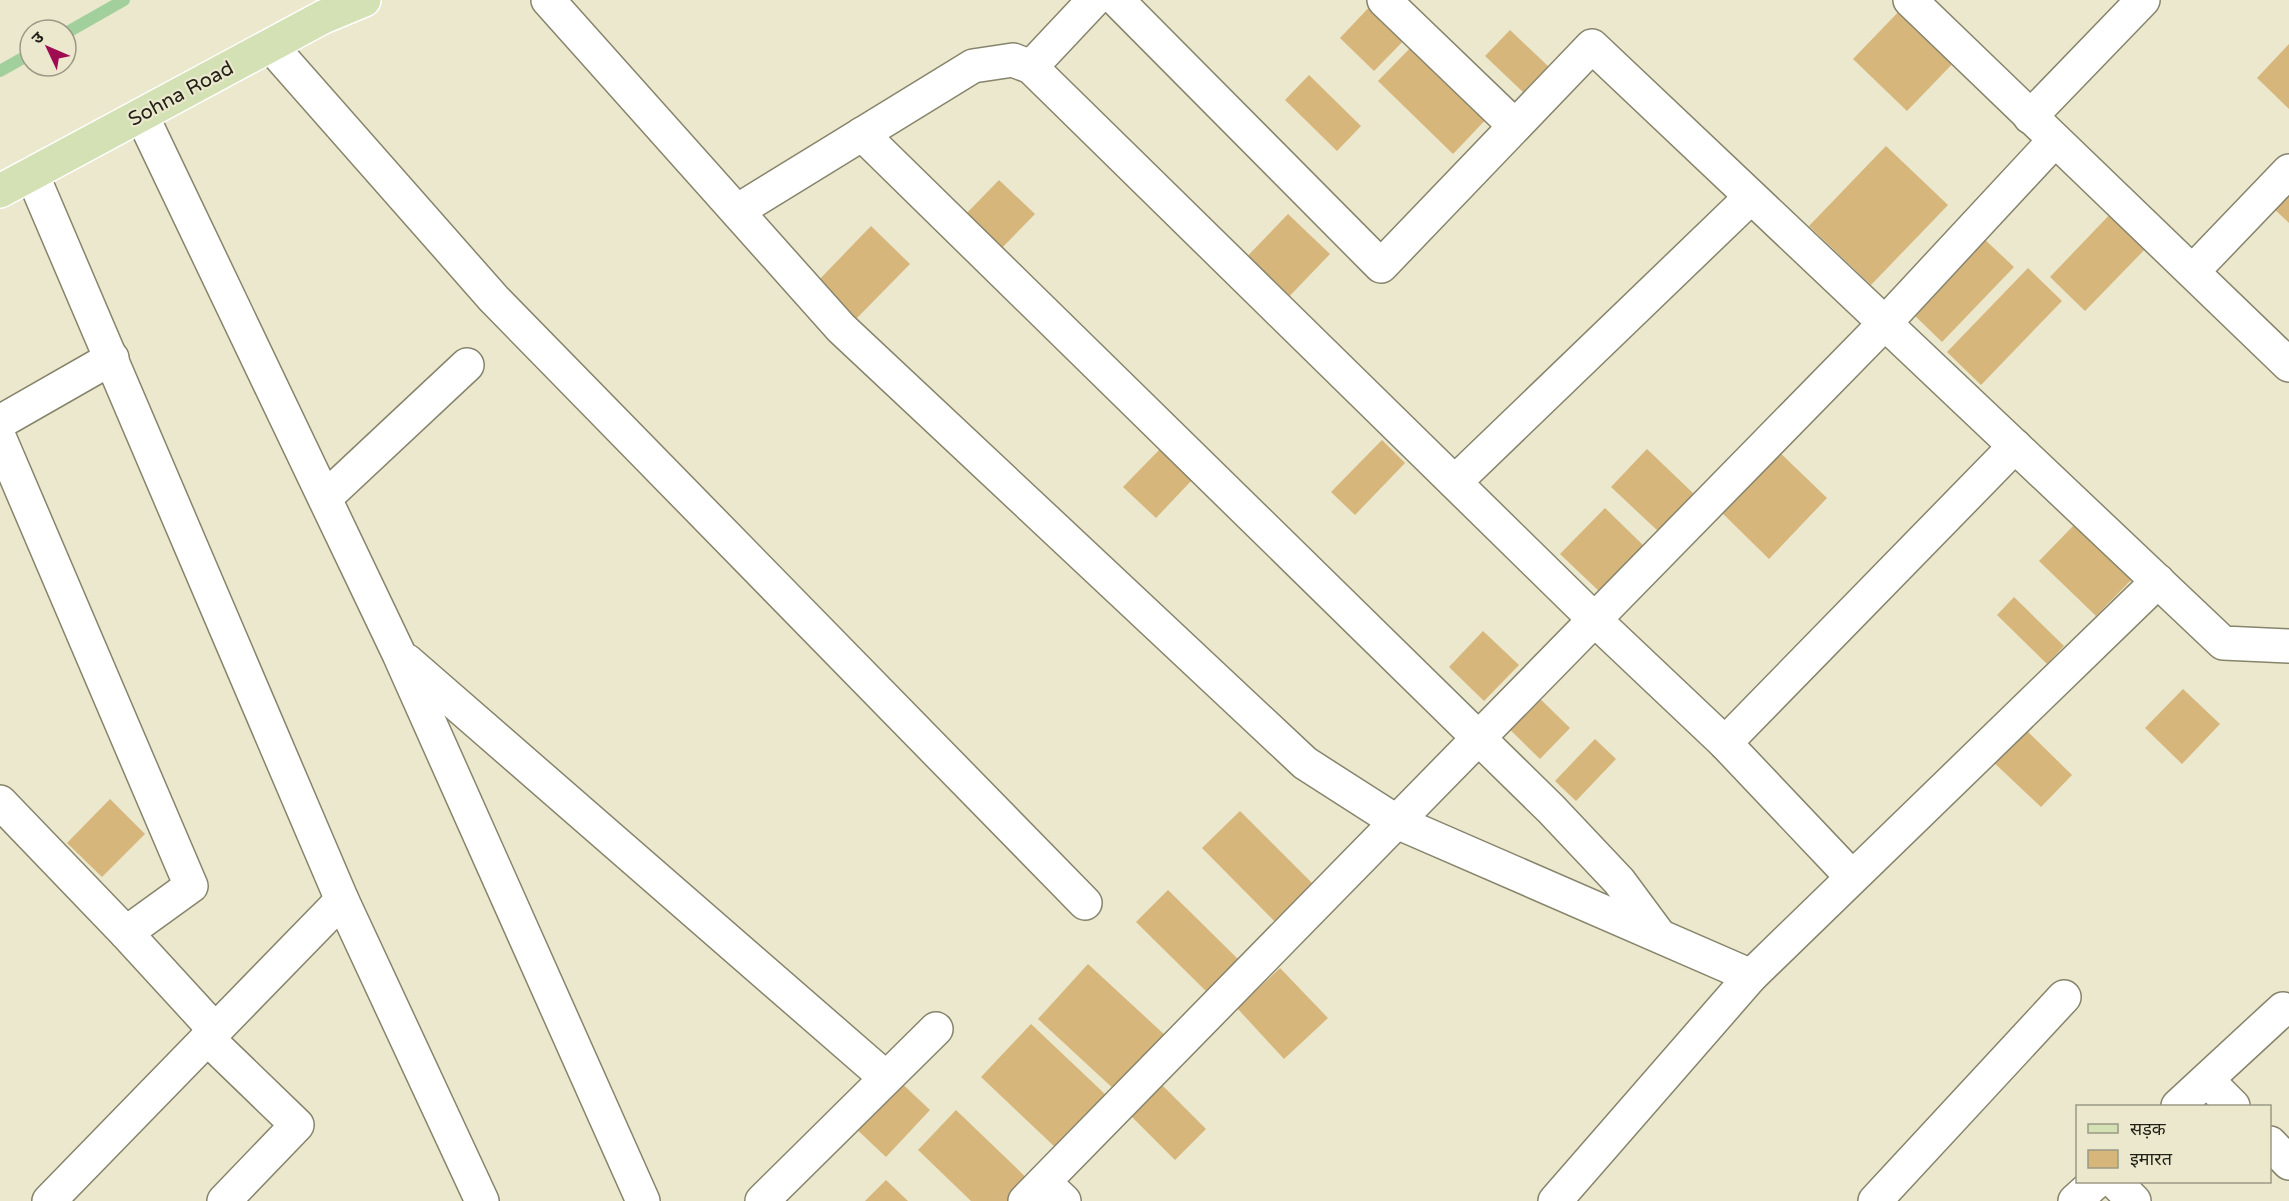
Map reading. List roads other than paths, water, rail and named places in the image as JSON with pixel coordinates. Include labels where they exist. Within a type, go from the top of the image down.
[{"type":"main road","name":"Sohna Road","points":[[0,191],[271,46],[319,9],[364,0]]},
{"type":"street","points":[[548,0],[841,328],[1305,763],[1397,822],[1751,976]]},
{"type":"street","points":[[1031,68],[1094,0]]},
{"type":"street","points":[[1118,0],[1381,266],[1592,46],[2223,643],[2289,646]]},
{"type":"street","points":[[1384,0],[1515,126]]},
{"type":"street","points":[[1910,0],[2289,365]]},
{"type":"street","points":[[2030,117],[2143,0]]},
{"type":"street","points":[[271,46],[494,298],[1085,903]]},
{"type":"street","points":[[737,212],[973,66],[1013,60],[1031,68],[1595,620],[1725,743],[1852,877]]},
{"type":"street","points":[[142,116],[399,654],[642,1201]]},
{"type":"street","points":[[862,134],[1551,809],[1619,881],[1660,936]]},
{"type":"street","points":[[1044,1195],[1397,822],[1885,323],[2055,140]]},
{"type":"street","points":[[2193,271],[2289,171]]},
{"type":"street","points":[[32,174],[342,900],[482,1201]]},
{"type":"street","points":[[1455,482],[1751,197]]},
{"type":"street","points":[[0,422],[112,358]]},
{"type":"street","points":[[325,498],[467,365]]},
{"type":"street","points":[[0,439],[191,886],[126,933]]},
{"type":"street","points":[[1725,743],[2015,446]]},
{"type":"street","points":[[1555,1201],[1751,976],[2158,581]]},
{"type":"street","points":[[399,654],[886,1078]]},
{"type":"street","points":[[0,802],[126,933],[211,1034],[297,1125],[224,1201]]},
{"type":"street","points":[[49,1201],[342,900]]},
{"type":"street","points":[[1875,1201],[2064,997]]},
{"type":"street","points":[[2180,1105],[2283,1009]]},
{"type":"street","points":[[762,1201],[936,1029]]},
{"type":"street","points":[[2207,1080],[2231,1105]]},
{"type":"street","points":[[2271,1144],[2289,1163]]},
{"type":"street","points":[[2074,1201],[2095,1183]]},
{"type":"street","points":[[2116,1183],[2134,1201]]},
{"type":"waterway","points":[[78,26],[124,0]]},
{"type":"waterway","points":[[0,71],[18,61]]}]
